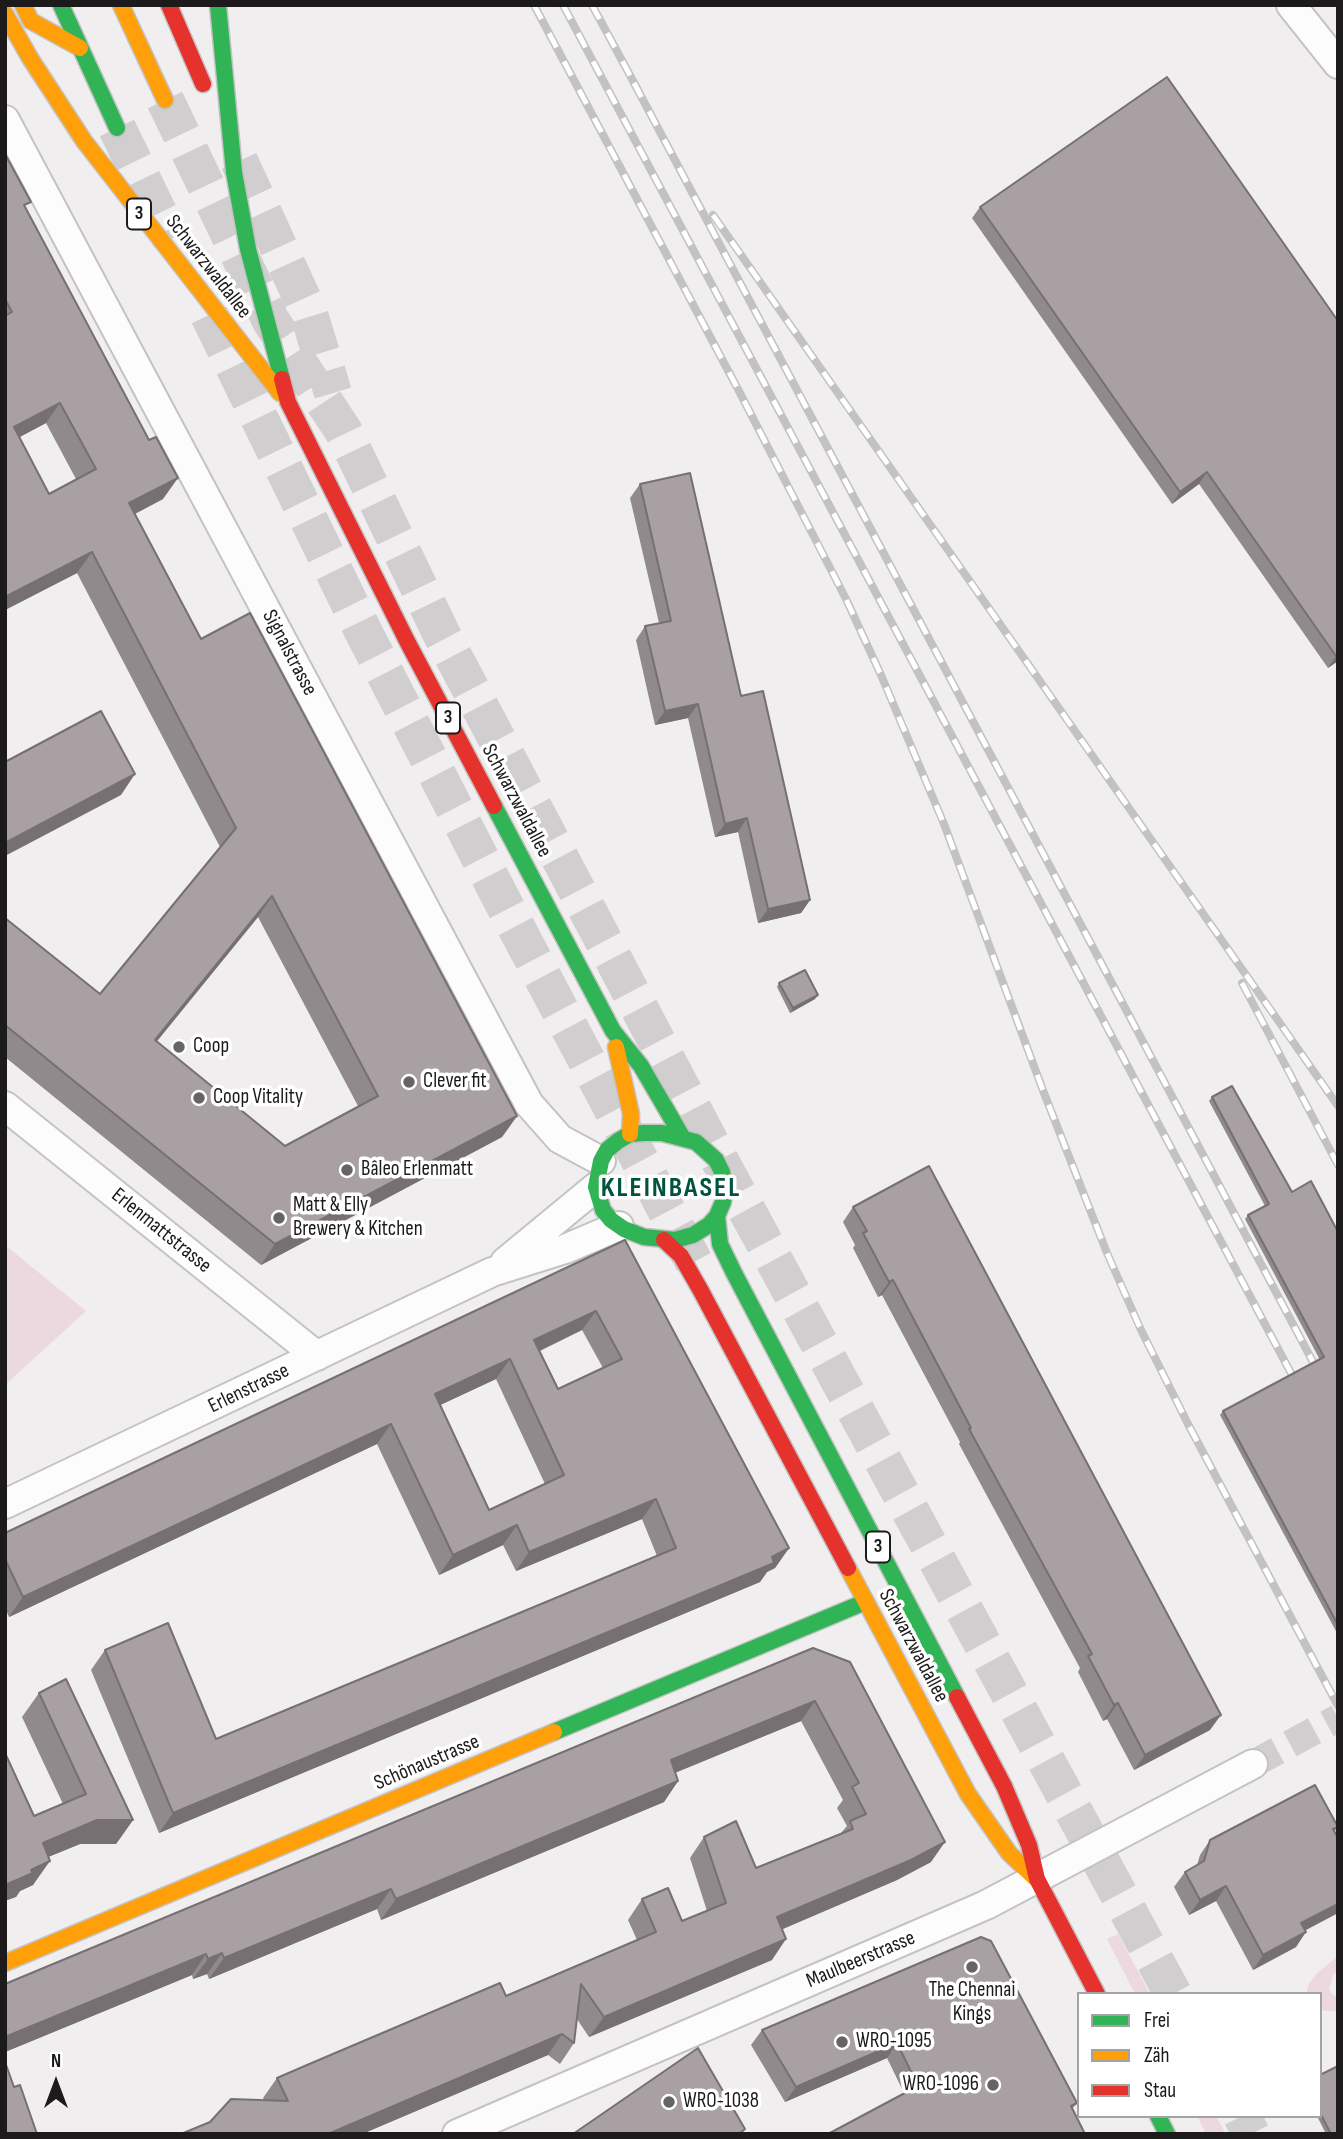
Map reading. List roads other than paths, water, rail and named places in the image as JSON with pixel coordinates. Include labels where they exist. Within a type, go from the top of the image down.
[{"type":"main road","points":[[23,5],[30,22],[80,48]]},
{"type":"main road","points":[[61,5],[117,128]]},
{"type":"main road","points":[[121,5],[165,100]]},
{"type":"main road","points":[[169,5],[200,76],[193,18]]},
{"type":"main road","name":"Schwarzwaldallee","points":[[218,5],[236,182],[248,249],[288,402]]},
{"type":"main road","name":"Schwarzwaldallee","points":[[5,14],[84,141],[288,402],[407,641],[613,1031],[641,1066],[683,1138]]},
{"type":"main road","name":"Schwarzwaldallee","points":[[613,1031],[631,1114],[630,1135]]},
{"type":"main road","name":"3","points":[[630,1135],[662,1133],[696,1142],[707,1150],[722,1172],[725,1187],[717,1216]]},
{"type":"main road","points":[[630,1135],[607,1150],[598,1174],[603,1210],[619,1226],[644,1237],[675,1240],[693,1235],[717,1216]]},
{"type":"main road","name":"Schwarzwaldallee","points":[[717,1216],[720,1244],[734,1273],[1004,1786],[1029,1845],[1037,1879],[1096,1992]]},
{"type":"main road","name":"Schwarzwaldallee","points":[[664,1240],[681,1256],[968,1794],[1009,1853],[1037,1879]]},
{"type":"main road","name":"Schönaustrasse","points":[[5,1963],[865,1602]]},
{"type":"main road","points":[[1159,2118],[1167,2134]]},
{"type":"street","points":[[1291,5],[1338,64]]},
{"type":"street","name":"Signalstrasse","points":[[5,120],[529,1104],[560,1139],[598,1174]]},
{"type":"street","name":"Erlenmattstrasse","points":[[5,1106],[317,1356]]},
{"type":"street","name":"Erlenstrasse","points":[[492,1272],[598,1174]]},
{"type":"street","name":"Erlenstrasse","points":[[5,1504],[492,1272],[565,1249],[619,1226]]},
{"type":"street","name":"Maulbeerstrasse","points":[[457,2134],[986,1905],[1253,1763]]},
{"type":"tunnel","points":[[165,100],[271,321],[344,432],[441,633],[720,1161],[1172,1992]]},
{"type":"tunnel","points":[[117,128],[171,239]]},
{"type":"tunnel","points":[[239,161],[308,311],[333,393]]},
{"type":"tunnel","points":[[209,315],[363,631],[509,914],[695,1264]]},
{"type":"tunnel","points":[[1253,1764],[1338,1718]]},
{"type":"tunnel","points":[[1243,2118],[1251,2134]]},
{"type":"railway","points":[[534,5],[846,599],[944,824],[1044,1093],[1107,1253],[1141,1330],[1338,1706]]},
{"type":"railway","points":[[563,5],[1300,1390]]},
{"type":"railway","points":[[592,5],[639,92]]},
{"type":"railway","points":[[634,83],[1338,1409]]},
{"type":"railway","points":[[713,215],[1338,1106]]},
{"type":"railway","points":[[1242,983],[1338,1165]]},
{"type":"place","name":"Coop","points":[[179,1047]]},
{"type":"place","name":"Clever fit","points":[[409,1082]]},
{"type":"place","name":"Coop Vitality","points":[[199,1098]]},
{"type":"place","name":"Bâleo Erlenmatt","points":[[347,1170]]},
{"type":"place","name":"Matt & Elly Brewery & Kitchen","points":[[279,1218]]},
{"type":"place","name":"The Chennai Kings","points":[[972,1967]]},
{"type":"place","name":"WRO-1095","points":[[842,2042]]},
{"type":"place","name":"WRO-1096","points":[[993,2085]]},
{"type":"place","name":"WRO-1038","points":[[669,2102]]},
{"type":"district","name":"KLEINBASEL","points":[[671,1189]]}]
